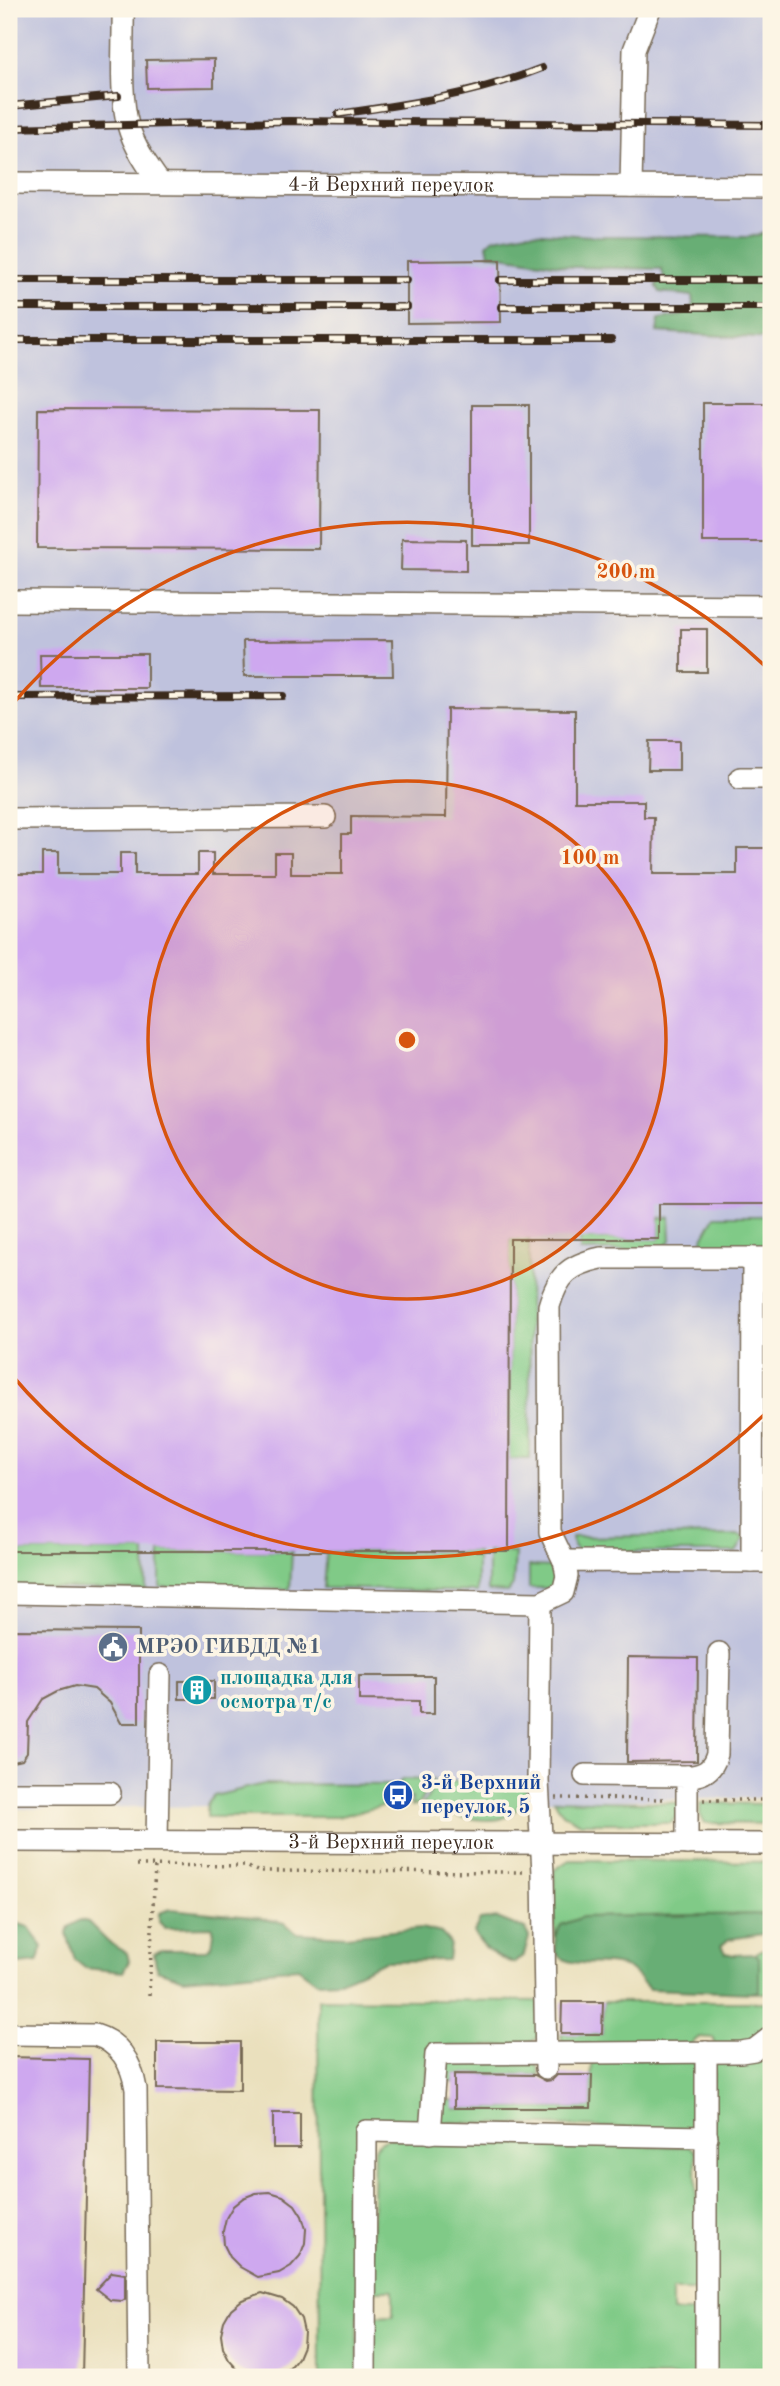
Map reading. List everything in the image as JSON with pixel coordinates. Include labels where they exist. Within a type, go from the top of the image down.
[{"type":"street","points":[[123,9],[125,107],[128,126],[144,161],[160,183]]},
{"type":"street","points":[[631,186],[634,50],[650,9]]},
{"type":"street","name":"4-й Верхний переулок","points":[[9,183],[771,187]]},
{"type":"street","points":[[9,601],[771,606]]},
{"type":"street","points":[[740,778],[771,778]]},
{"type":"street","points":[[9,819],[325,817]]},
{"type":"street","points":[[9,1594],[540,1603],[563,1592],[567,1576],[564,1561],[550,1532],[549,1307],[554,1289],[565,1273],[582,1262],[601,1258],[762,1258],[762,1562],[564,1561]]},
{"type":"street","points":[[540,1603],[533,1786],[542,1843],[546,2061]]},
{"type":"street","points":[[585,1775],[687,1776],[707,1772],[717,1754],[719,1653]]},
{"type":"street","points":[[157,1840],[160,1675]]},
{"type":"street","points":[[687,1776],[687,1844]]},
{"type":"street","points":[[9,1793],[110,1793]]},
{"type":"street","name":"3-й Верхний переулок","points":[[9,1841],[771,1844]]},
{"type":"street","points":[[9,2034],[95,2035],[108,2039],[133,2070],[136,2089],[139,2377]]},
{"type":"street","points":[[430,2133],[436,2054],[546,2061],[754,2050],[764,2045],[771,2037]]},
{"type":"street","points":[[706,2052],[706,2377]]},
{"type":"street","points":[[365,2377],[366,2131],[707,2137]]},
{"type":"path","points":[[533,1786],[687,1800],[771,1800]]},
{"type":"path","points":[[137,1865],[246,1866],[257,1871],[543,1872]]},
{"type":"path","points":[[149,1995],[155,1865]]},
{"type":"shaded area","points":[[9,9],[771,9],[771,1798],[9,1809]]},
{"type":"green space","points":[[771,231],[771,339],[657,332],[659,319],[683,315],[693,305],[692,296],[660,292],[656,285],[664,276],[661,269],[573,267],[489,254],[487,244],[494,238],[527,232],[591,236],[750,237]]},
{"type":"green space","points":[[715,1216],[771,1216],[771,1249],[697,1249]]},
{"type":"green space","points":[[670,1217],[671,1240],[662,1250],[580,1251],[580,1239],[659,1239],[659,1218]]},
{"type":"green space","points":[[510,1239],[529,1239],[530,1459],[509,1459]]},
{"type":"green space","points":[[739,1535],[745,1538],[736,1552],[580,1552],[573,1546],[572,1537]]},
{"type":"green space","points":[[9,1551],[145,1551],[146,1590],[9,1587]]},
{"type":"green space","points":[[160,1551],[292,1551],[290,1589],[160,1587]]},
{"type":"green space","points":[[326,1551],[477,1551],[477,1592],[323,1588]]},
{"type":"green space","points":[[488,1551],[515,1553],[513,1585],[508,1592],[488,1591]]},
{"type":"green space","points":[[529,1566],[554,1567],[554,1588],[529,1588]]},
{"type":"green space","points":[[402,1779],[433,1780],[418,1805],[411,1806],[412,1798],[393,1799],[395,1789]]},
{"type":"green space","points":[[437,1781],[516,1783],[528,1791],[512,1814],[496,1820],[474,1819],[439,1812],[423,1805]]},
{"type":"green space","points":[[264,1784],[391,1785],[387,1805],[337,1817],[207,1817],[207,1804],[214,1796]]},
{"type":"green space","points":[[554,1800],[680,1803],[678,1815],[671,1823],[581,1823],[563,1814]]},
{"type":"green space","points":[[700,1803],[771,1804],[771,1824],[705,1823],[700,1815]]},
{"type":"green space","points":[[569,1860],[771,1862],[771,1914],[583,1917],[561,1925],[555,1937],[554,1870]]},
{"type":"green space","points":[[171,1909],[285,1923],[296,1933],[346,1936],[421,1928],[441,1933],[450,1943],[448,1960],[385,1961],[340,1981],[317,1982],[298,1968],[184,1979],[157,1970],[154,1954],[161,1950],[207,1950],[212,1946],[214,1932],[211,1927],[165,1928],[159,1922],[159,1913]]},
{"type":"green space","points":[[771,1914],[771,1933],[729,1939],[721,1946],[725,1953],[755,1954],[759,1957],[759,1991],[750,1993],[649,1989],[629,1969],[618,1965],[575,1962],[556,1953],[555,1942],[561,1925],[583,1917]]},
{"type":"green space","points":[[497,1918],[525,1929],[529,1937],[524,1955],[514,1963],[490,1952],[474,1932],[480,1920]]},
{"type":"green space","points":[[80,1920],[88,1922],[108,1942],[127,1953],[129,1961],[123,1972],[85,1968],[75,1960],[67,1934],[69,1927]]},
{"type":"green space","points":[[9,1921],[29,1927],[43,1947],[37,1962],[9,1965]]},
{"type":"green space","points":[[763,1949],[771,1949],[771,1993],[750,1993],[759,1990],[759,1958],[755,1954]]},
{"type":"green space","points":[[318,1999],[538,2001],[538,2038],[523,2046],[429,2046],[425,2116],[422,2121],[414,2125],[359,2124],[358,2377],[320,2377]]},
{"type":"green space","points":[[603,2002],[767,2002],[767,2029],[757,2041],[714,2046],[714,2038],[699,2037],[690,2045],[569,2045],[562,2042],[561,2034],[602,2034]]},
{"type":"green space","points":[[771,2053],[771,2377],[713,2377],[713,2060],[758,2059]]},
{"type":"green space","points":[[592,2058],[693,2060],[698,2069],[696,2125],[690,2130],[440,2122],[440,2105],[447,2100],[454,2101],[455,2108],[591,2108]]},
{"type":"green space","points":[[533,2062],[540,2075],[455,2074],[454,2083],[442,2078],[444,2063]]},
{"type":"green space","points":[[388,2138],[691,2147],[696,2152],[697,2290],[672,2290],[672,2312],[696,2312],[697,2377],[370,2377],[370,2317],[393,2316],[393,2290],[371,2290],[374,2148]]},
{"type":"building","points":[[214,59],[214,87],[147,88],[146,60]]},
{"type":"building","points":[[500,260],[501,322],[407,323],[407,261]]},
{"type":"building","points":[[703,403],[771,403],[771,542],[703,542]]},
{"type":"building","points":[[472,405],[529,405],[529,545],[472,545]]},
{"type":"building","points":[[38,409],[320,410],[319,549],[37,548]]},
{"type":"building","points":[[402,539],[466,540],[466,571],[401,570]]},
{"type":"building","points":[[681,629],[707,629],[707,672],[681,672]]},
{"type":"building","points":[[392,640],[393,676],[244,676],[243,641]]},
{"type":"building","points":[[40,654],[147,654],[147,688],[41,688]]},
{"type":"building","points":[[447,709],[575,710],[575,801],[644,801],[644,817],[654,817],[653,874],[737,874],[737,848],[767,848],[767,875],[771,875],[771,1204],[659,1204],[659,1239],[510,1239],[509,1551],[9,1551],[9,874],[42,874],[42,853],[58,853],[58,874],[120,874],[120,853],[135,853],[135,874],[198,874],[198,853],[213,853],[213,874],[275,874],[275,853],[291,853],[291,874],[342,874],[342,834],[351,834],[351,816],[446,817]]},
{"type":"building","points":[[649,741],[679,741],[679,770],[648,770]]},
{"type":"building","points":[[9,1630],[139,1631],[139,1723],[121,1723],[110,1703],[94,1689],[75,1686],[58,1691],[43,1699],[28,1722],[27,1753],[22,1760],[9,1763]]},
{"type":"building","points":[[628,1657],[698,1658],[697,1761],[627,1762]]},
{"type":"building","points":[[359,1676],[434,1676],[434,1714],[419,1714],[419,1701],[359,1700]]},
{"type":"building","name":"площадка для осмотра т/с","points":[[179,1681],[214,1681],[214,1699],[179,1699]]},
{"type":"building","points":[[562,2002],[603,2002],[602,2034],[561,2034]]},
{"type":"building","points":[[157,2042],[240,2042],[240,2090],[157,2089]]},
{"type":"building","points":[[9,2057],[89,2059],[82,2377],[9,2377]]},
{"type":"building","points":[[454,2074],[535,2075],[546,2081],[557,2075],[592,2075],[591,2108],[454,2108]]},
{"type":"building","points":[[273,2113],[300,2113],[300,2148],[273,2148]]},
{"type":"building","points":[[270,2192],[283,2196],[295,2205],[306,2229],[305,2243],[300,2256],[291,2266],[279,2273],[258,2277],[240,2267],[230,2257],[224,2245],[223,2231],[233,2206],[256,2193]]},
{"type":"building","points":[[112,2272],[125,2274],[125,2299],[122,2301],[110,2300],[96,2289]]},
{"type":"building","points":[[262,2293],[282,2299],[293,2307],[301,2319],[304,2332],[303,2346],[289,2369],[267,2377],[250,2376],[238,2370],[223,2348],[221,2334],[231,2309],[242,2300]]},
{"type":"railway","points":[[338,114],[466,92],[542,68]]},
{"type":"railway","points":[[9,106],[118,96]]},
{"type":"railway","points":[[9,128],[289,121],[771,125]]},
{"type":"railway","points":[[9,280],[407,280]]},
{"type":"railway","points":[[500,280],[771,280]]},
{"type":"railway","points":[[9,307],[407,307]]},
{"type":"railway","points":[[501,307],[771,307]]},
{"type":"railway","points":[[9,340],[611,340]]},
{"type":"railway","points":[[9,697],[283,696]]},
{"type":"place","name":"МРЭО ГИБДД №1","points":[[113,1647]]},
{"type":"place","name":"площадка для осмотра т/с","points":[[197,1690]]},
{"type":"place","name":"3-й Верхний переулок, 5","points":[[398,1795]]}]
